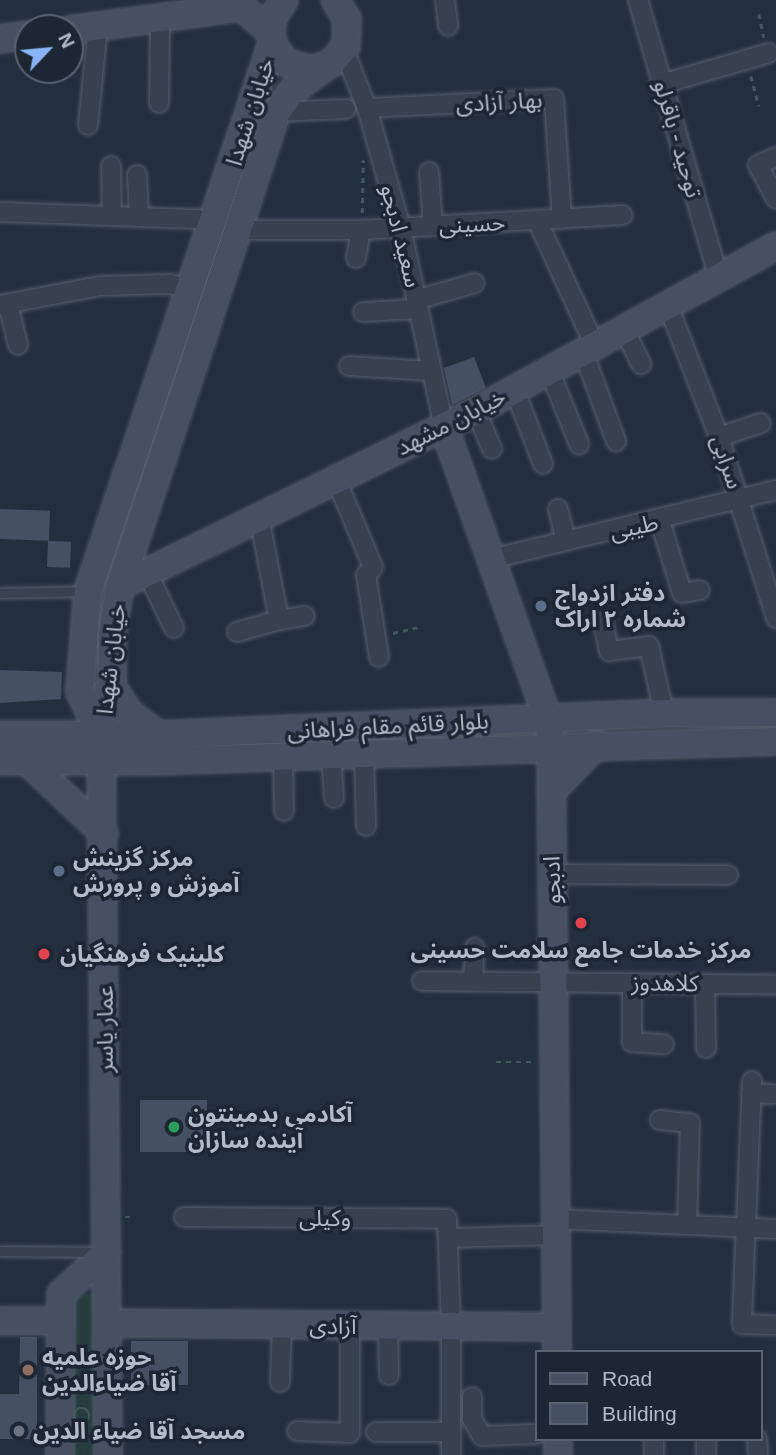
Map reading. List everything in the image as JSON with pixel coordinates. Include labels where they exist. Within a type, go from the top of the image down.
[{"type":"street","name":"خیابان شهدا","points":[[102,749],[112,687],[112,632],[120,586],[225,225],[271,37],[274,13],[284,0]]},
{"type":"street","points":[[335,0],[346,15],[346,41]]},
{"type":"street","points":[[346,41],[356,0]]},
{"type":"street","points":[[445,0],[448,26]]},
{"type":"street","name":"توحید - باقرلو","points":[[638,0],[719,278]]},
{"type":"street","points":[[84,28],[242,8],[271,37],[293,67],[324,68]]},
{"type":"street","points":[[159,103],[160,17]]},
{"type":"street","points":[[88,125],[97,26]]},
{"type":"street","name":"خیابان شهدا","points":[[102,749],[80,691],[88,591],[192,290],[225,225],[276,112],[292,91],[324,68],[346,41]]},
{"type":"street","name":"سعید ادبجو","points":[[346,41],[401,228],[444,427]]},
{"type":"street","points":[[663,84],[769,53]]},
{"type":"street","name":"بهار آزادی","points":[[367,108],[554,99],[562,219]]},
{"type":"street","points":[[276,112],[346,109]]},
{"type":"street","points":[[776,156],[758,165],[776,199]]},
{"type":"street","points":[[111,166],[112,216]]},
{"type":"street","points":[[429,172],[433,226]]},
{"type":"street","points":[[137,175],[139,217]]},
{"type":"street","name":"حسینی","points":[[0,212],[361,230],[623,215]]},
{"type":"street","points":[[537,220],[590,351],[616,441]]},
{"type":"street","points":[[355,258],[361,230]]},
{"type":"street","name":"خیابان مشهد","points":[[120,586],[515,391],[669,308],[776,246]]},
{"type":"street","points":[[363,312],[417,304],[475,283]]},
{"type":"street","points":[[18,345],[4,304],[100,286],[170,284],[192,290]]},
{"type":"street","name":"سرابی","points":[[669,308],[719,437],[776,618]]},
{"type":"street","points":[[625,331],[641,364]]},
{"type":"street","points":[[349,366],[432,370]]},
{"type":"street","points":[[550,372],[579,444]]},
{"type":"street","points":[[515,391],[543,464]]},
{"type":"street","points":[[476,411],[492,449]]},
{"type":"street","points":[[719,437],[761,423]]},
{"type":"street","name":"ادبجو","points":[[444,427],[548,719],[551,746],[557,1339]]},
{"type":"street","points":[[336,479],[373,567],[366,575],[379,657]]},
{"type":"street","name":"طیبی","points":[[491,559],[660,522],[776,490]]},
{"type":"street","points":[[558,509],[566,541]]},
{"type":"street","points":[[259,516],[279,620]]},
{"type":"street","points":[[660,522],[682,593],[700,590]]},
{"type":"street","points":[[147,572],[174,628]]},
{"type":"street","points":[[237,632],[305,616]]},
{"type":"street","points":[[603,623],[609,651],[649,646],[664,713]]},
{"type":"street","points":[[80,691],[97,697],[112,687],[128,712],[157,735]]},
{"type":"street","name":"بلوار قائم مقام فراهانی","points":[[0,761],[28,762],[102,749],[157,735],[664,713],[776,713]]},
{"type":"street","name":"بلوار قائم مقام فراهانی","points":[[0,735],[102,749],[283,756],[597,744],[776,741]]},
{"type":"street","points":[[551,792],[597,744]]},
{"type":"street","name":"عمار یاسر","points":[[102,749],[108,1455]]},
{"type":"street","points":[[364,753],[366,826]]},
{"type":"street","points":[[331,754],[334,798]]},
{"type":"street","points":[[283,756],[285,811]]},
{"type":"street","points":[[28,762],[104,833]]},
{"type":"street","points":[[552,874],[728,875]]},
{"type":"street","points":[[473,981],[475,948]]},
{"type":"street","name":"کلاهدوز","points":[[422,981],[776,985]]},
{"type":"street","points":[[632,983],[632,1042],[664,1044]]},
{"type":"street","points":[[705,984],[706,1048]]},
{"type":"street","points":[[772,1094],[751,1087],[748,1227],[742,1324],[776,1325]]},
{"type":"street","points":[[660,1120],[690,1123],[687,1224]]},
{"type":"street","name":"وکیلی","points":[[184,1217],[447,1219],[448,1238]]},
{"type":"street","points":[[451,1455],[448,1238],[556,1227],[687,1224],[776,1229]]},
{"type":"street","points":[[60,1455],[59,1321],[66,1286],[107,1252]]},
{"type":"street","points":[[0,1321],[59,1321]]},
{"type":"street","name":"آزادی","points":[[108,1324],[388,1326],[451,1333],[557,1339]]},
{"type":"street","points":[[280,1382],[282,1325]]},
{"type":"street","points":[[297,1431],[350,1433],[350,1326]]},
{"type":"street","points":[[388,1326],[389,1375]]},
{"type":"street","points":[[472,1397],[472,1419],[482,1436],[481,1455]]},
{"type":"street","points":[[376,1432],[451,1432]]},
{"type":"street","points":[[482,1436],[534,1434]]},
{"type":"lane","points":[[0,593],[88,591]]},
{"type":"lane","points":[[0,1251],[107,1252]]},
{"type":"path","points":[[759,14],[769,53]]},
{"type":"path","points":[[746,60],[760,106]]},
{"type":"path","points":[[361,230],[363,147]]},
{"type":"path","points":[[376,637],[418,627]]},
{"type":"path","points":[[496,1062],[554,1062]]},
{"type":"path","points":[[131,1356],[136,1356]]},
{"type":"green space","points":[[67,1293],[103,1294],[101,1352],[65,1351]]},
{"type":"green space","points":[[66,1362],[102,1363],[99,1455],[63,1455]]},
{"type":"building","points":[[474,357],[486,388],[452,405],[444,368]]},
{"type":"building","points":[[0,509],[50,511],[49,541],[0,539]]},
{"type":"building","points":[[48,541],[71,542],[70,568],[47,567]]},
{"type":"building","points":[[0,670],[62,672],[61,699],[0,703]]},
{"type":"building","name":"آکادمی بدمینتون آینده سازان","points":[[140,1100],[207,1100],[207,1152],[140,1152]]},
{"type":"building","points":[[20,1337],[37,1337],[37,1439],[0,1439],[0,1394],[19,1394]]},
{"type":"building","points":[[131,1341],[188,1341],[188,1385],[131,1385]]},
{"type":"place","name":"دفتر ازدواج شماره ۲ اراک","points":[[541,606]]},
{"type":"place","name":"مرکز گزینش آموزش و پرورش","points":[[59,871]]},
{"type":"place","name":"مرکز خدمات جامع سلامت حسینی","points":[[581,923]]},
{"type":"place","name":"کلینیک فرهنگیان","points":[[44,954]]},
{"type":"place","name":"آکادمی بدمینتون آینده سازان","points":[[174,1127]]},
{"type":"place","name":"حوزه علمیه آقا ضیاءالدین","points":[[28,1370]]},
{"type":"place","name":"مسجد آقا ضیاء الدین","points":[[19,1431]]}]
